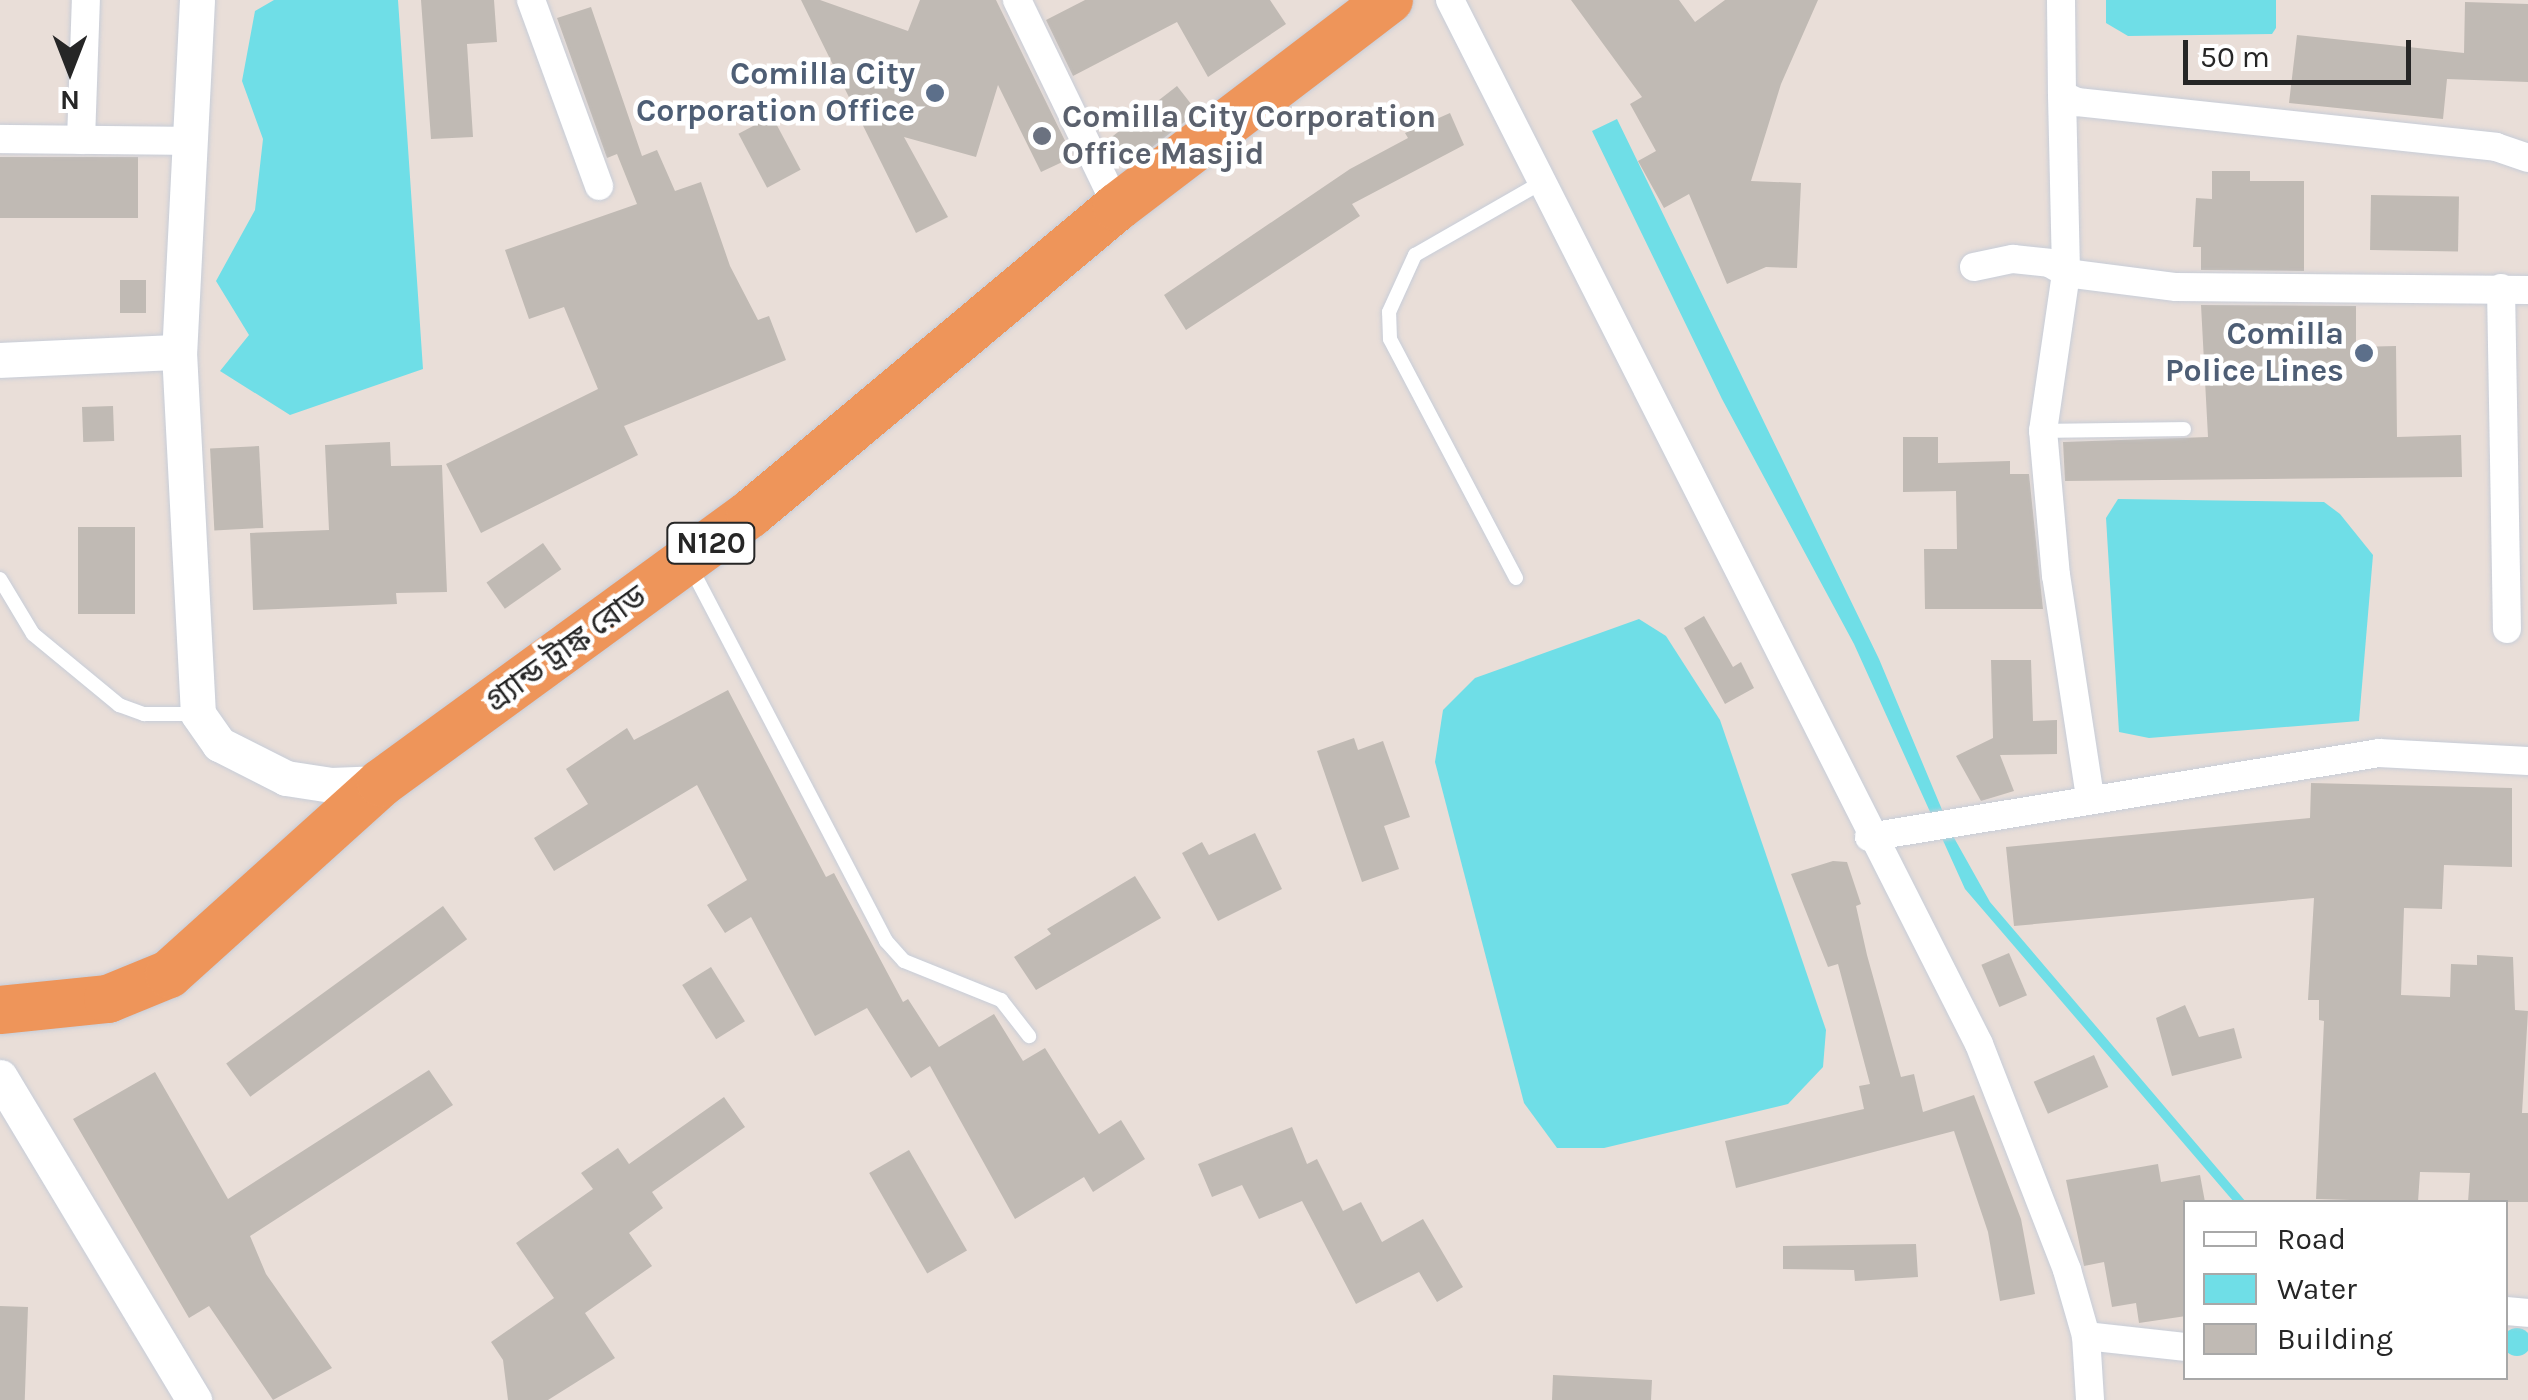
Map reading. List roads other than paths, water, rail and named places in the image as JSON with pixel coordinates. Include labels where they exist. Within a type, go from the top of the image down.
[{"type":"highway","name":"গ্র্যান্ড ট্রাঙ্ক রোড","points":[[0,1010],[108,999],[168,974],[381,783],[688,561],[1116,206],[1389,0]]},
{"type":"street","points":[[81,140],[86,0]]},
{"type":"street","points":[[197,0],[186,141],[179,352],[198,714],[219,744],[286,778],[332,785],[381,783]]},
{"type":"street","points":[[531,0],[599,186]]},
{"type":"street","points":[[1017,0],[1116,206]]},
{"type":"street","points":[[1450,0],[1869,837],[1979,1044],[2086,1336],[2090,1400]]},
{"type":"street","points":[[2061,0],[2066,274],[2043,431],[2056,576],[2090,798]]},
{"type":"street","points":[[2062,95],[2077,102],[2496,147],[2528,158]]},
{"type":"street","points":[[0,139],[186,141]]},
{"type":"street","points":[[1974,267],[2013,259],[2050,263],[2066,274],[2176,287],[2515,289],[2507,629]]},
{"type":"street","points":[[0,360],[179,352]]},
{"type":"street","points":[[1869,837],[1968,816],[2378,752],[2528,762]]},
{"type":"street","points":[[0,1077],[194,1400]]},
{"type":"street","points":[[2086,1336],[2183,1347]]},
{"type":"lane","points":[[1516,578],[1390,340],[1389,312],[1415,255],[1539,184]]},
{"type":"lane","points":[[2043,431],[2184,430]]},
{"type":"lane","points":[[688,561],[886,941],[904,961],[1000,1000],[1029,1036]]},
{"type":"lane","points":[[0,579],[33,634],[119,705],[144,714],[198,714]]},
{"type":"water","points":[[274,0],[398,0],[423,369],[290,415],[220,371],[249,335],[216,281],[255,210],[263,139],[242,81],[255,11]]},
{"type":"water","points":[[2106,0],[2276,0],[2276,28],[2272,34],[2128,36],[2106,23]]},
{"type":"water","points":[[1617,119],[1879,659],[1953,836],[1990,902],[2244,1200],[2232,1200],[1965,889],[1854,644],[1722,399],[1592,131]]},
{"type":"water","points":[[2118,499],[2324,502],[2340,514],[2373,555],[2359,721],[2149,738],[2119,732],[2106,518]]},
{"type":"water","points":[[1639,619],[1666,636],[1720,720],[1826,1030],[1823,1067],[1788,1104],[1604,1148],[1557,1148],[1524,1103],[1435,762],[1443,710],[1475,678]]},
{"type":"water","points":[[2517,1328],[2527,1332],[2527,1352],[2517,1356],[2508,1353],[2508,1331]]},
{"type":"place","name":"Comilla City Corporation Office","points":[[935,93]]},
{"type":"place","name":"Comilla City Corporation Office Masjid","points":[[1042,136]]},
{"type":"place","name":"Comilla Police Lines","points":[[2364,353]]}]
